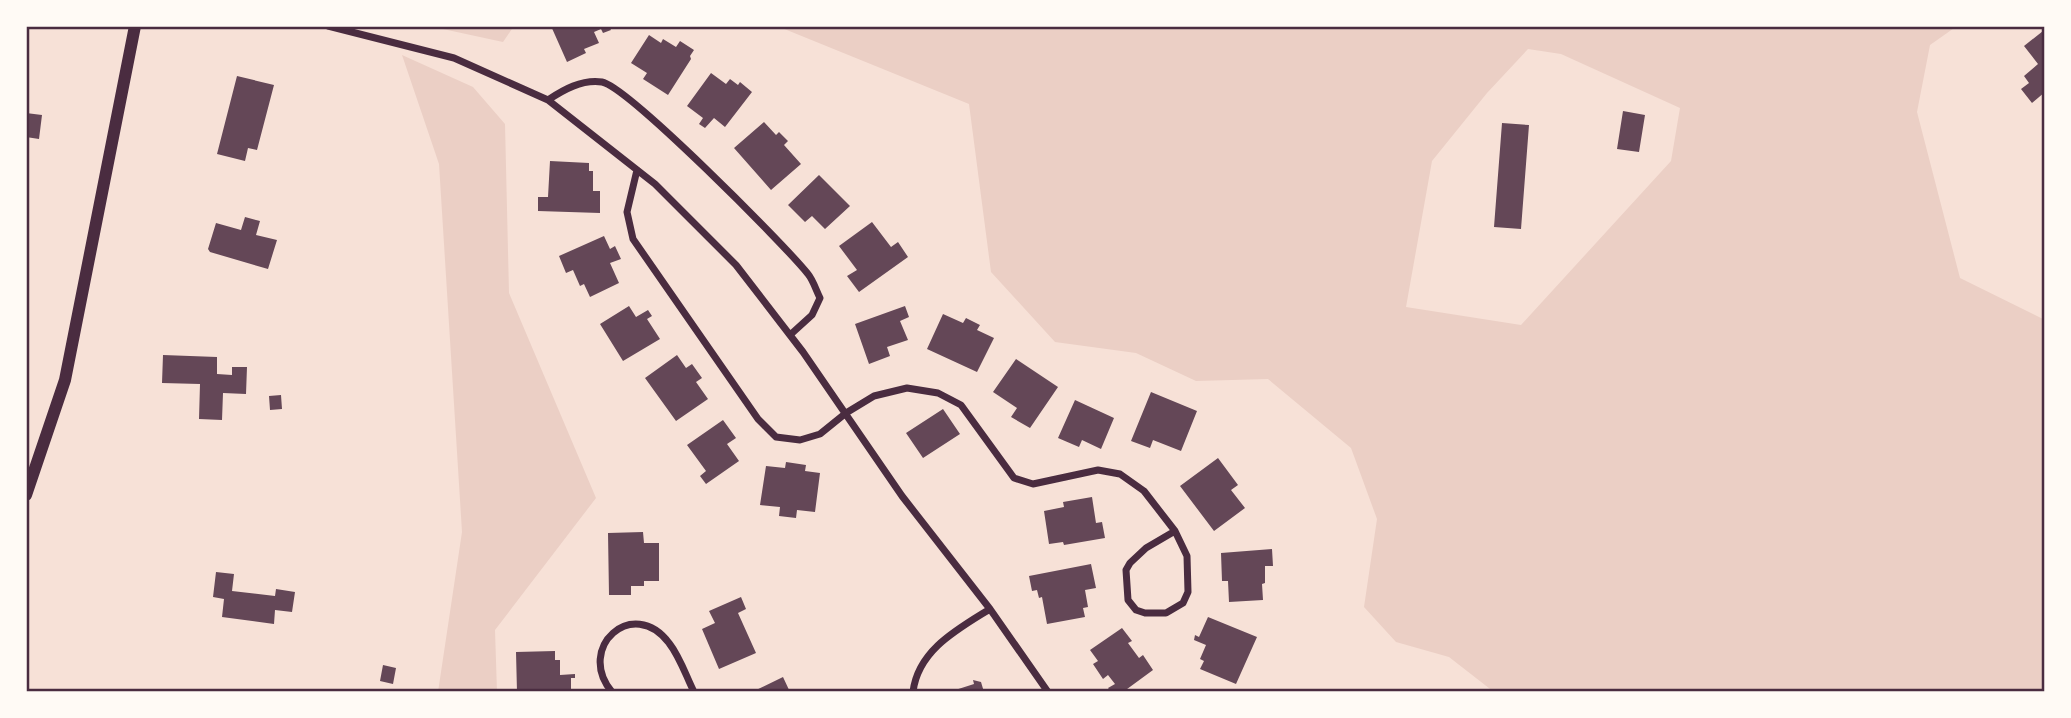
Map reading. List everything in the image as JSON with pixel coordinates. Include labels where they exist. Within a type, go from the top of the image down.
[{"type":"street","points":[[26,495],[65,380],[135,26]]},
{"type":"street","points":[[328,26],[454,58],[548,100],[655,184],[736,265],[790,335],[902,496],[990,609],[1048,692]]},
{"type":"street","points":[[548,100],[570,85],[603,82],[640,108],[748,212],[810,276],[820,298],[812,315],[790,335]]},
{"type":"street","points":[[637,170],[627,212],[633,239],[758,419],[776,437],[800,440],[820,434],[874,396],[907,388],[938,393],[961,405],[1014,478],[1033,484],[1098,470],[1120,474],[1144,491],[1175,531],[1187,556],[1188,592],[1183,603],[1166,612],[1145,613],[1136,610],[1128,600],[1126,570],[1146,548],[1175,531]]},
{"type":"street","points":[[913,692],[915,676],[932,651],[957,630],[990,609]]},
{"type":"street","points":[[612,692],[604,683],[600,667],[603,647],[616,629],[632,623],[651,628],[669,642],[694,692]]},
{"type":"shaded area","points":[[429,26],[514,26],[503,42]]},
{"type":"shaded area","points":[[777,26],[1957,26],[1930,45],[1917,112],[1960,278],[2045,320],[2045,692],[1494,692],[1449,657],[1396,642],[1364,607],[1377,519],[1351,448],[1268,379],[1196,381],[1136,353],[1055,342],[991,272],[969,104]],"holes":[[[1528,49],[1561,54],[1680,108],[1671,161],[1521,325],[1406,307],[1432,161],[1487,93]]]},
{"type":"shaded area","points":[[402,55],[473,87],[505,124],[509,293],[596,498],[495,630],[497,692],[438,692],[462,532],[439,164]]},
{"type":"building","points":[[551,26],[609,26],[611,30],[603,33],[601,29],[594,32],[599,43],[584,49],[586,53],[567,62]]},
{"type":"building","points":[[2043,31],[2045,92],[2032,103],[2021,89],[2029,83],[2024,76],[2038,64],[2024,46]]},
{"type":"building","points":[[649,35],[661,43],[663,39],[676,47],[680,41],[694,50],[668,95],[643,79],[647,73],[631,63]]},
{"type":"building","points":[[711,73],[726,84],[730,79],[738,85],[740,82],[752,92],[725,127],[714,118],[705,128],[699,124],[703,118],[687,106]]},
{"type":"building","points":[[237,76],[274,85],[257,150],[248,148],[245,161],[217,154]]},
{"type":"building","points":[[1623,111],[1645,115],[1639,152],[1617,149]]},
{"type":"building","points":[[26,113],[42,115],[39,139],[26,137]]},
{"type":"building","points":[[764,122],[776,135],[779,132],[788,141],[784,145],[801,164],[771,190],[734,148]]},
{"type":"building","points":[[1502,123],[1529,125],[1521,229],[1494,227]]},
{"type":"building","points":[[550,161],[589,163],[589,171],[593,171],[593,191],[600,191],[600,213],[538,211],[538,197],[548,197]]},
{"type":"building","points":[[819,175],[850,206],[825,229],[812,216],[805,222],[788,205]]},
{"type":"building","points":[[245,217],[260,221],[256,235],[277,240],[268,269],[210,252],[208,249],[216,223],[241,230]]},
{"type":"building","points":[[872,222],[891,247],[898,242],[908,257],[859,292],[847,276],[857,270],[839,246]]},
{"type":"building","points":[[604,236],[610,249],[615,246],[621,259],[610,263],[619,283],[590,297],[584,284],[580,286],[573,270],[566,273],[559,256]]},
{"type":"building","points":[[629,306],[636,317],[648,310],[652,316],[647,319],[660,339],[623,361],[600,324]]},
{"type":"building","points":[[905,306],[909,317],[900,321],[908,340],[887,347],[890,356],[869,364],[855,324]]},
{"type":"building","points":[[943,314],[963,323],[966,318],[980,325],[977,330],[994,338],[977,372],[927,349]]},
{"type":"building","points":[[163,355],[217,357],[217,374],[232,375],[232,367],[247,367],[246,394],[223,393],[222,420],[199,419],[200,384],[162,383]]},
{"type":"building","points":[[677,355],[686,368],[692,364],[702,378],[696,382],[708,399],[676,421],[645,378]]},
{"type":"building","points":[[1016,359],[1058,387],[1030,428],[1011,417],[1017,408],[993,392]]},
{"type":"building","points":[[1151,392],[1197,411],[1181,451],[1153,440],[1150,448],[1131,441]]},
{"type":"building","points":[[281,395],[282,409],[270,410],[269,396]]},
{"type":"building","points":[[1075,400],[1114,418],[1101,449],[1082,440],[1079,447],[1058,438]]},
{"type":"building","points":[[943,409],[960,434],[923,458],[906,433]]},
{"type":"building","points":[[723,420],[736,438],[727,444],[739,461],[706,484],[700,476],[706,471],[687,445]]},
{"type":"building","points":[[1218,458],[1238,485],[1231,490],[1245,508],[1214,531],[1180,486]]},
{"type":"building","points":[[786,462],[806,465],[805,471],[820,473],[815,512],[797,510],[796,518],[779,516],[780,507],[760,505],[766,466],[785,468]]},
{"type":"building","points":[[1092,497],[1096,523],[1102,522],[1105,538],[1064,545],[1063,542],[1049,544],[1044,511],[1064,507],[1063,502]]},
{"type":"building","points":[[643,532],[644,543],[659,543],[659,581],[644,581],[644,586],[631,586],[631,595],[609,595],[608,533]]},
{"type":"building","points":[[1272,549],[1273,566],[1265,566],[1263,600],[1229,602],[1228,581],[1222,581],[1221,553]]},
{"type":"building","points":[[1091,564],[1096,588],[1085,590],[1088,607],[1083,608],[1085,617],[1047,624],[1042,597],[1039,598],[1037,590],[1032,591],[1029,576]]},
{"type":"building","points":[[216,572],[234,574],[232,591],[275,596],[276,589],[295,592],[292,612],[275,610],[274,624],[222,617],[224,599],[213,597]]},
{"type":"building","points":[[741,597],[746,609],[738,613],[756,653],[719,669],[702,629],[715,623],[709,611]]},
{"type":"building","points":[[1208,617],[1257,637],[1236,684],[1200,669],[1204,661],[1200,659],[1206,645],[1194,640],[1195,635],[1199,637]]},
{"type":"building","points":[[1122,628],[1132,641],[1128,643],[1139,658],[1143,655],[1153,670],[1123,692],[1111,692],[1108,688],[1115,684],[1108,675],[1103,679],[1093,664],[1098,661],[1090,650]]},
{"type":"building","points":[[555,651],[555,660],[560,660],[560,675],[575,674],[575,678],[571,678],[571,692],[517,692],[516,652]]},
{"type":"building","points":[[383,665],[396,668],[393,684],[380,681]]},
{"type":"building","points":[[783,677],[790,692],[752,692]]},
{"type":"building","points":[[973,680],[981,682],[984,692],[949,692],[974,684]]}]
